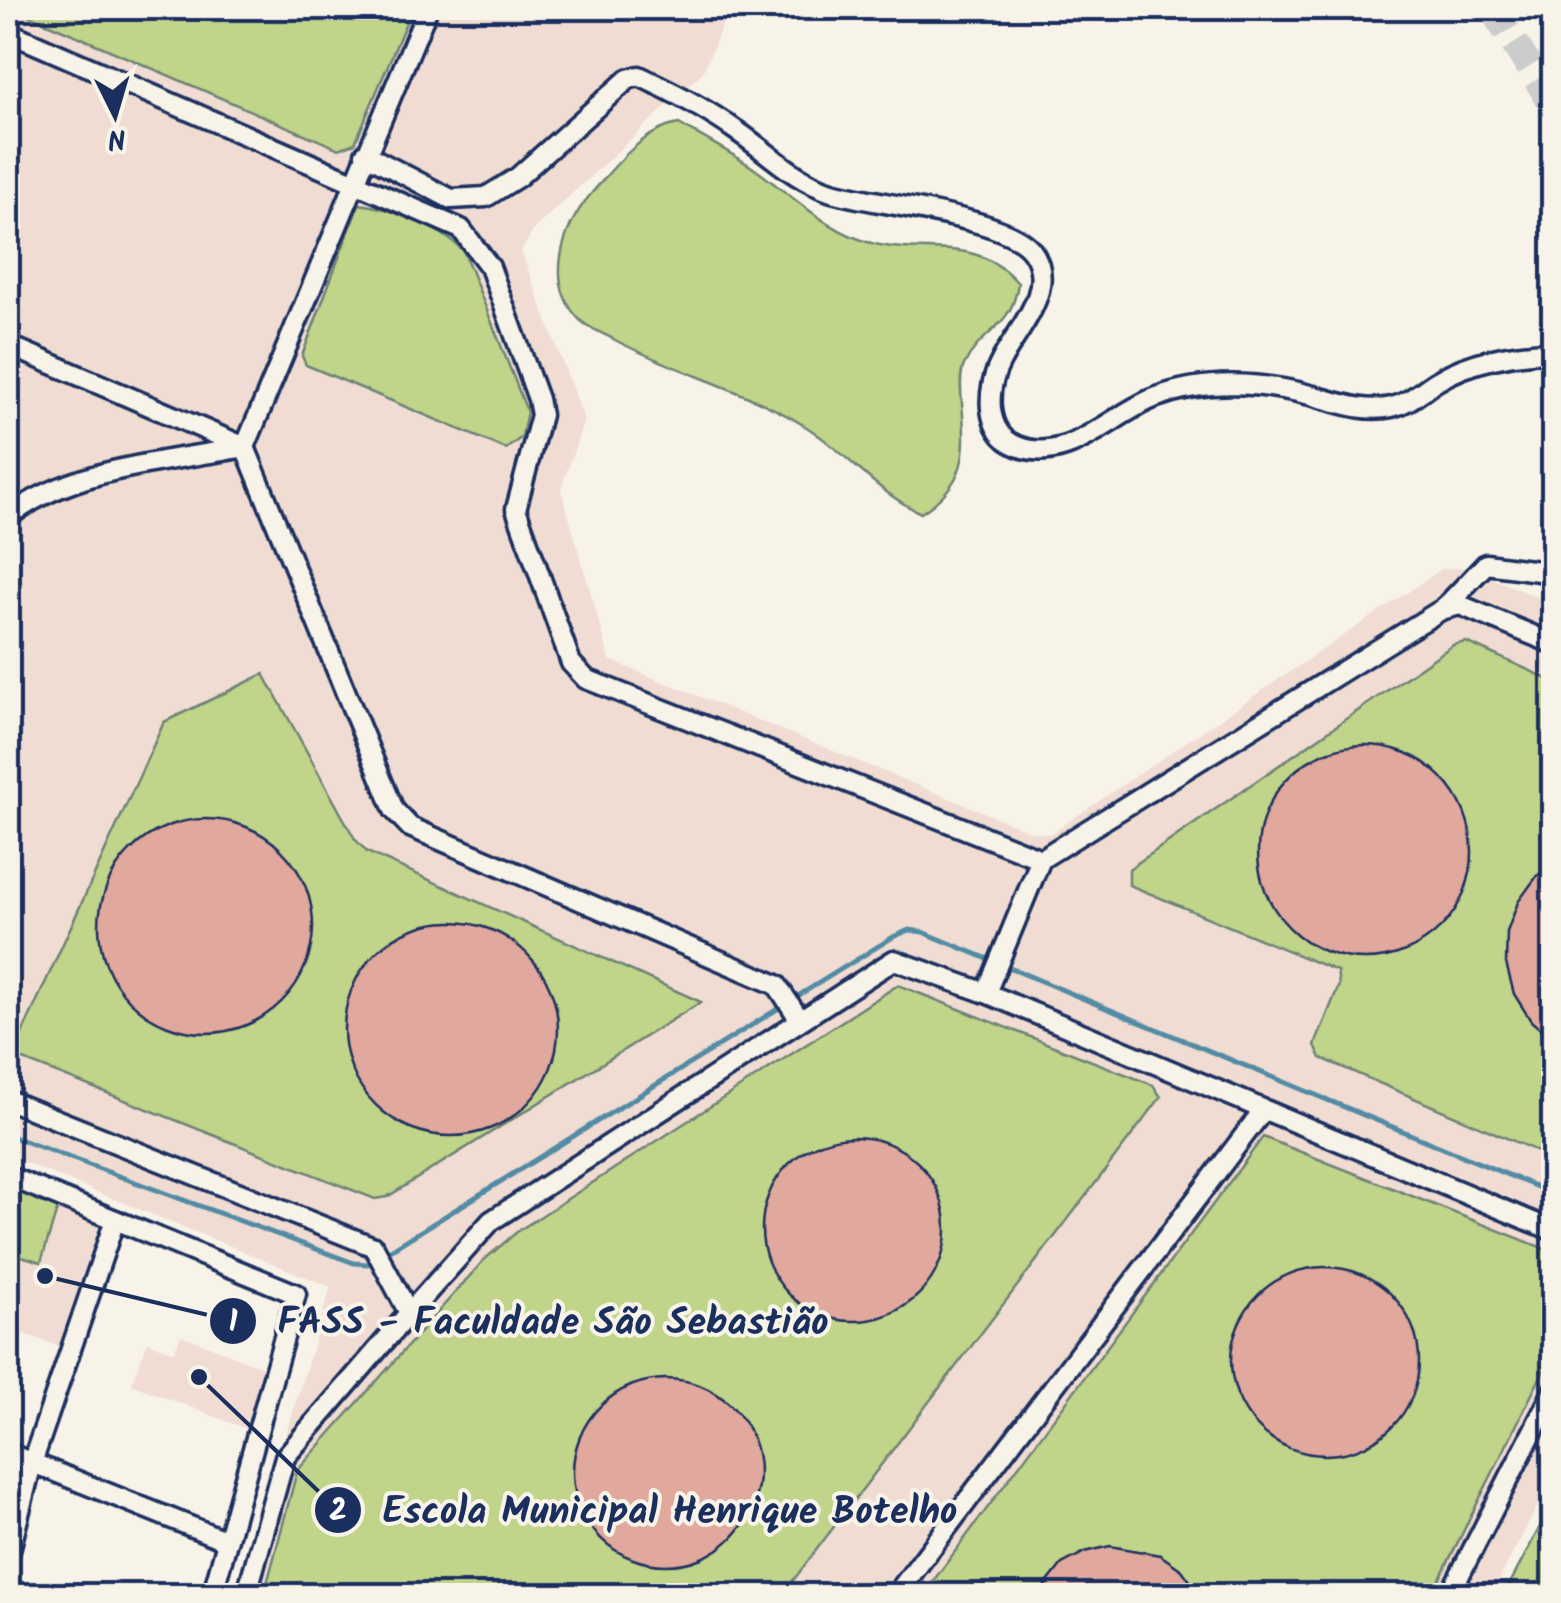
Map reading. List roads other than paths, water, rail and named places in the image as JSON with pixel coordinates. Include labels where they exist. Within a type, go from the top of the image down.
[{"type":"street","points":[[245,447],[428,8]]},
{"type":"street","points":[[8,32],[461,228],[490,268],[541,416],[516,508],[571,663],[586,678],[1041,859]]},
{"type":"street","points":[[365,154],[451,199],[486,197],[510,184],[628,78],[639,76],[703,107],[784,167],[830,192],[1009,232],[1032,252],[1038,263],[1038,284],[1028,320],[1000,362],[991,394],[992,418],[1001,438],[1019,448],[1066,447],[1154,398],[1214,384],[1274,388],[1364,409],[1392,407],[1478,364],[1554,352]]},
{"type":"street","points":[[8,345],[245,447],[394,810],[410,827],[777,985],[800,1020]]},
{"type":"street","points":[[8,516],[52,489],[89,478],[245,447]]},
{"type":"street","points":[[986,993],[1041,859],[1441,610],[1486,564],[1554,574]]},
{"type":"street","points":[[1441,610],[1460,605],[1554,644]]},
{"type":"street","points":[[246,1596],[285,1458],[492,1222],[894,960],[986,993],[1262,1112],[1554,1231]]},
{"type":"street","points":[[8,1100],[374,1247],[409,1314]]},
{"type":"street","points":[[895,1596],[1262,1112]]},
{"type":"street","points":[[8,1176],[296,1294],[212,1596]]},
{"type":"street","points":[[8,1558],[32,1463],[115,1220]]},
{"type":"street","points":[[1449,1596],[1554,1390]]},
{"type":"street","points":[[8,1453],[227,1541]]},
{"type":"waterway","points":[[793,999],[893,937],[909,930],[923,932],[1554,1194]]},
{"type":"waterway","points":[[8,1135],[354,1263],[368,1264],[784,1005]]},
{"type":"tunnel","points":[[1492,8],[1554,106]]},
{"type":"place","name":"FASS - Faculdade São Sebastião","points":[[45,1276]]},
{"type":"place","name":"Escola Municipal Henrique Botelho","points":[[199,1377]]}]
